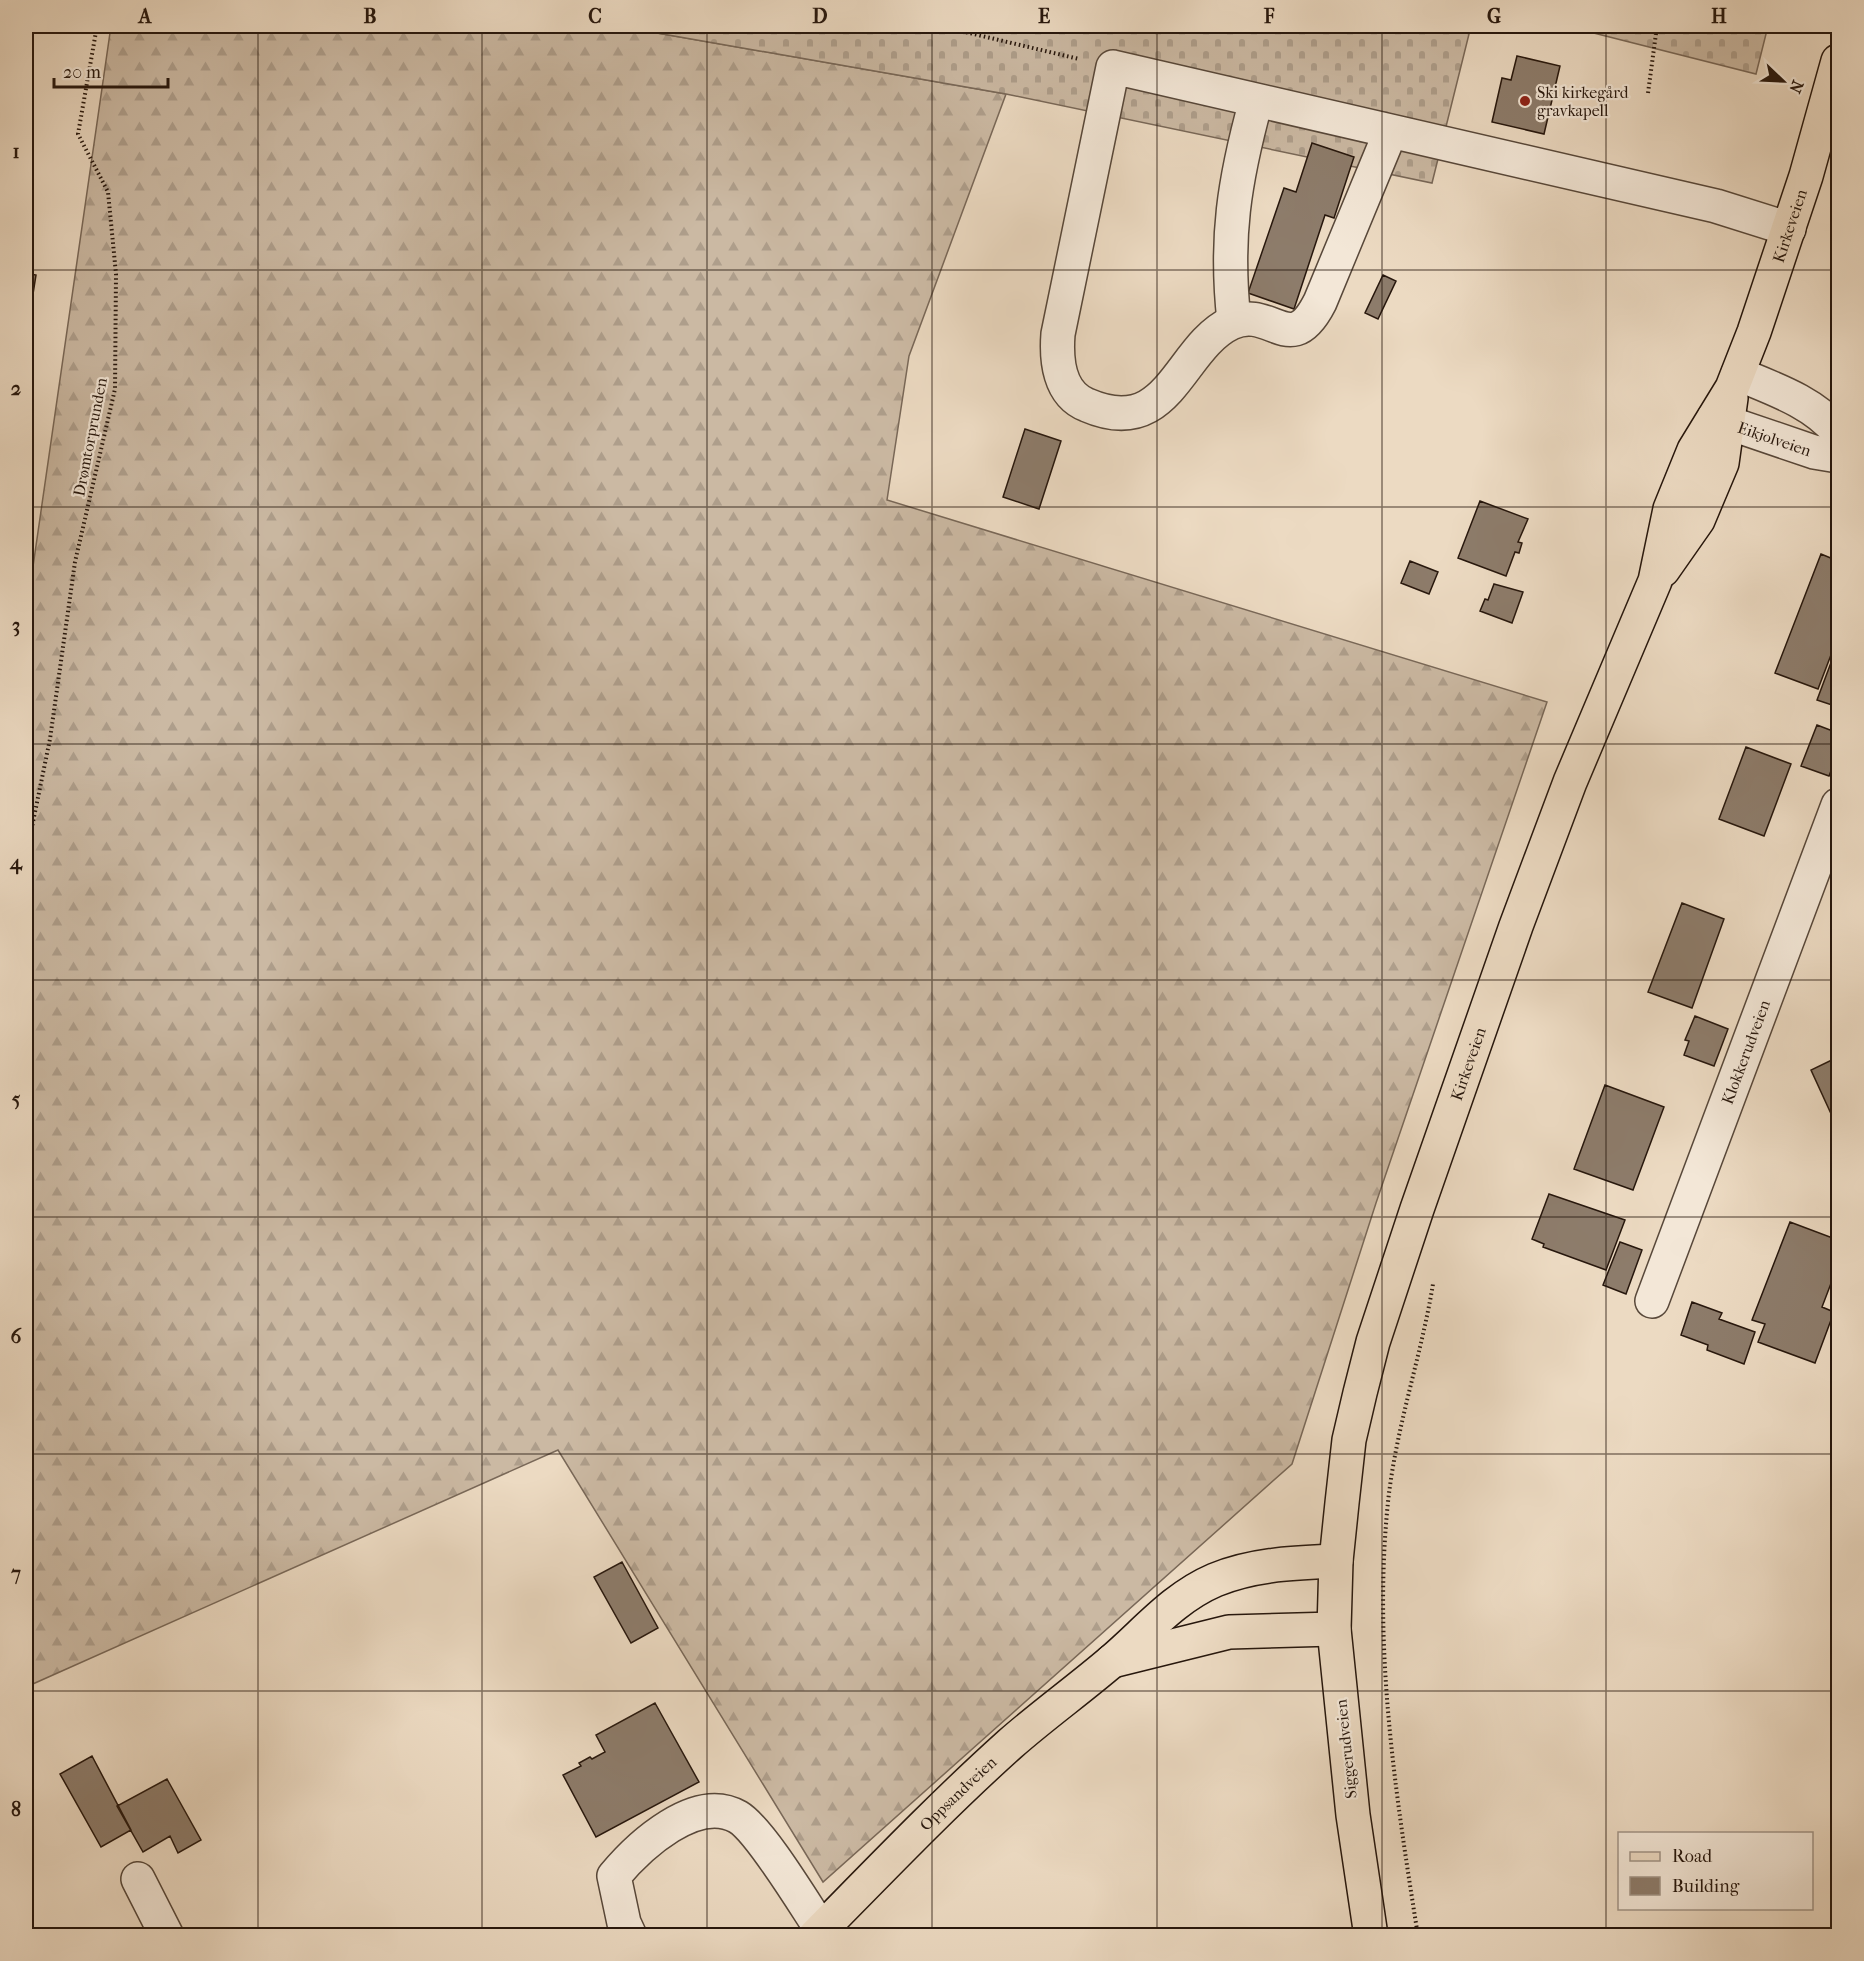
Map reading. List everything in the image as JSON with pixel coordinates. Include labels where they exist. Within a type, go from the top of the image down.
[{"type":"main road","name":"Kirkeveien","points":[[1336,1561],[1349,1440],[1373,1342],[1394,1277],[1545,849],[1655,581],[1670,509],[1694,450],[1721,421],[1736,381],[1789,229],[1839,61]]},
{"type":"main road","name":"Siggerudveien","points":[[1336,1561],[1334,1629],[1353,1815],[1371,1935]]},
{"type":"main road","name":"Oppsandveien","points":[[818,1932],[1008,1746],[1112,1661],[1154,1620],[1186,1596],[1214,1581],[1242,1571],[1273,1564],[1336,1561]]},
{"type":"main road","name":"Oppsandveien","points":[[1112,1661],[1229,1632],[1334,1629]]},
{"type":"street","points":[[1390,133],[1320,302],[1305,327],[1296,330],[1244,319],[1234,321],[1209,338],[1170,389],[1157,400],[1140,408],[1111,413],[1082,404],[1063,379],[1058,365],[1058,334],[1113,67],[1390,133],[1727,209],[1789,229]]},
{"type":"street","points":[[1234,321],[1229,250],[1231,218],[1241,154],[1256,101]]},
{"type":"street","name":"Eikjolveien","points":[[1736,381],[1813,409],[1827,418],[1839,432]]},
{"type":"street","name":"Eikjolveien","points":[[1721,421],[1814,452],[1839,456]]},
{"type":"street","name":"Klokkerudveien","points":[[1652,1301],[1830,860],[1839,805]]},
{"type":"street","points":[[630,1935],[624,1923],[614,1876],[634,1853],[686,1817],[713,1810],[738,1818],[756,1834],[818,1932]]},
{"type":"street","points":[[138,1879],[167,1935]]},
{"type":"path","name":"Drømtorprunden","points":[[26,856],[50,740],[75,562],[115,389],[116,274],[108,192],[78,134],[97,26]]},
{"type":"path","points":[[940,26],[1113,67]]},
{"type":"path","points":[[1648,93],[1657,26]]},
{"type":"path","points":[[1418,1935],[1388,1728],[1382,1626],[1383,1559],[1396,1450],[1426,1323],[1434,1274]]},
{"type":"green space","points":[[111,26],[617,26],[1006,94],[909,356],[887,500],[1547,702],[1376,1203],[1292,1464],[823,1882],[558,1450],[26,1687],[26,615]]},
{"type":"green space","points":[[617,26],[1471,26],[1432,183],[1006,94]]},
{"type":"green space","points":[[1566,26],[1768,26],[1756,74]]},
{"type":"building","name":"Ski kirkegård gravkapell","points":[[1517,56],[1560,66],[1544,134],[1492,122],[1502,78],[1511,80]]},
{"type":"building","points":[[1312,143],[1354,157],[1334,218],[1325,215],[1294,309],[1248,293],[1284,188],[1296,192]]},
{"type":"building","points":[[26,273],[36,275],[26,338]]},
{"type":"building","points":[[1383,275],[1396,281],[1378,319],[1365,313]]},
{"type":"building","points":[[1025,429],[1061,441],[1039,509],[1003,497]]},
{"type":"building","points":[[1480,501],[1528,519],[1518,542],[1522,543],[1519,553],[1515,552],[1506,576],[1458,558]]},
{"type":"building","points":[[1821,554],[1838,561],[1838,647],[1834,647],[1818,689],[1775,673]]},
{"type":"building","points":[[1410,561],[1438,572],[1429,594],[1401,583]]},
{"type":"building","points":[[1494,584],[1523,592],[1512,623],[1480,611],[1485,599],[1488,600]]},
{"type":"building","points":[[1832,660],[1838,662],[1838,707],[1817,700]]},
{"type":"building","points":[[1817,725],[1838,733],[1838,753],[1829,776],[1801,766]]},
{"type":"building","points":[[1746,747],[1791,764],[1764,836],[1719,819]]},
{"type":"building","points":[[1682,903],[1724,919],[1692,1008],[1648,992]]},
{"type":"building","points":[[1695,1016],[1728,1029],[1714,1066],[1684,1055],[1689,1041],[1685,1040]]},
{"type":"building","points":[[1838,1057],[1838,1129],[1811,1070]]},
{"type":"building","points":[[1605,1085],[1664,1107],[1633,1190],[1574,1169]]},
{"type":"building","points":[[1549,1194],[1625,1220],[1606,1270],[1543,1247],[1544,1244],[1532,1239]]},
{"type":"building","points":[[1790,1222],[1838,1240],[1838,1265],[1822,1307],[1834,1312],[1815,1363],[1758,1342],[1765,1324],[1752,1320]]},
{"type":"building","points":[[1620,1242],[1642,1250],[1626,1294],[1603,1285]]},
{"type":"building","points":[[1692,1302],[1722,1313],[1719,1319],[1755,1332],[1744,1364],[1707,1350],[1708,1345],[1681,1335]]},
{"type":"building","points":[[622,1562],[658,1628],[631,1643],[594,1577]]},
{"type":"building","points":[[655,1703],[699,1782],[596,1837],[563,1775],[581,1766],[579,1763],[605,1752],[596,1735]]},
{"type":"building","points":[[92,1756],[131,1830],[101,1847],[60,1774]]},
{"type":"building","points":[[167,1779],[201,1840],[178,1853],[170,1836],[143,1852],[117,1806]]},
{"type":"place","name":"Ski kirkegård gravkapell","points":[[1525,101]]}]
